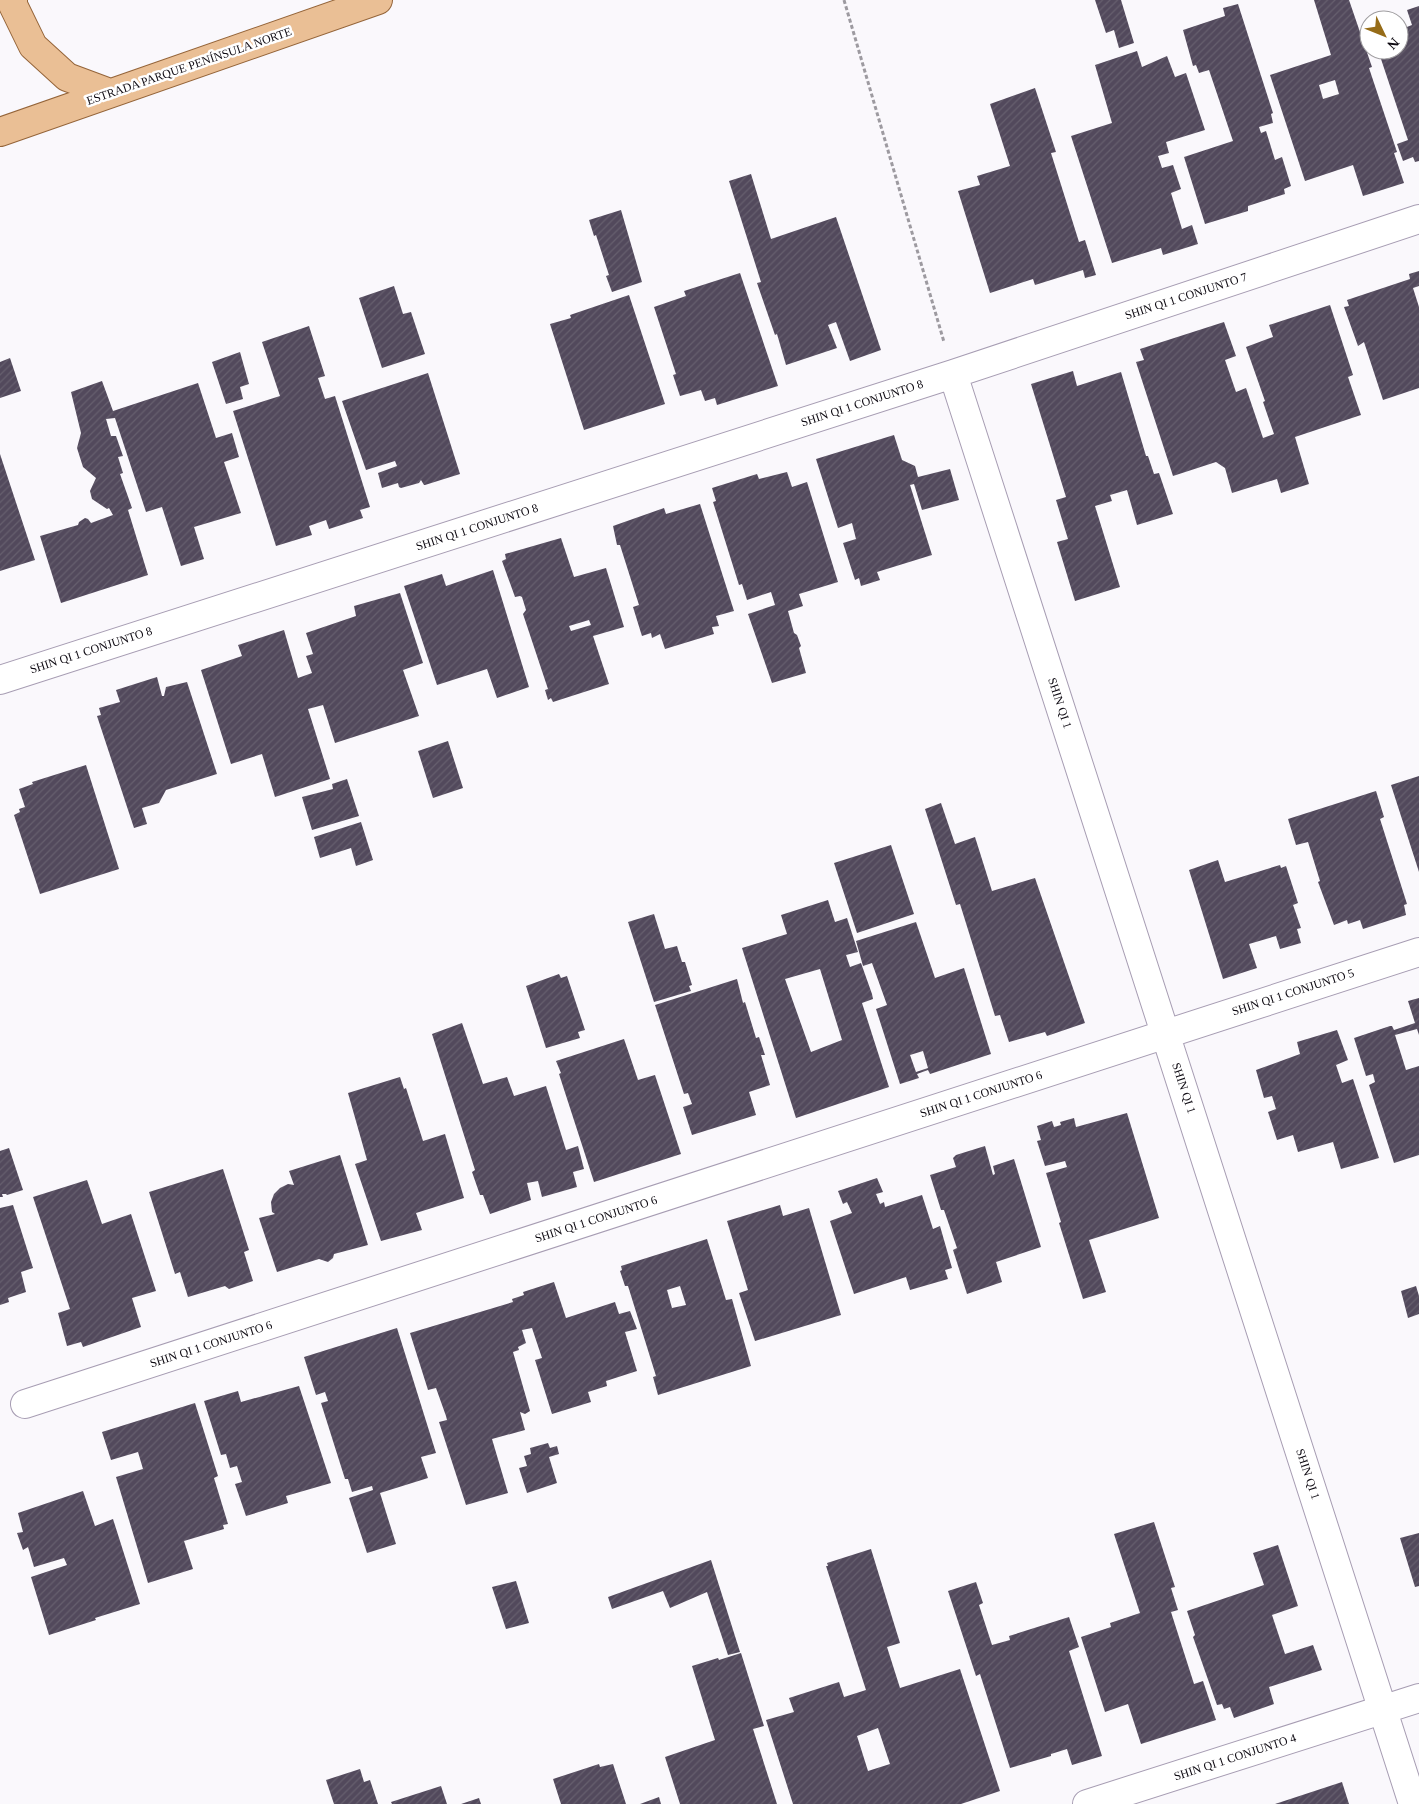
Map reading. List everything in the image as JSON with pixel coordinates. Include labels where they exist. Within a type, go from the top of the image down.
[{"type":"main road","points":[[13,0],[13,5],[33,46],[67,77],[110,93]]},
{"type":"main road","name":"ESTRADA PARQUE PENÍNSULA NORTE","points":[[0,132],[378,0]]},
{"type":"street","name":"SHIN QI 1 CONJUNTO 7","points":[[954,374],[1419,219]]},
{"type":"street","name":"SHIN QI 1 CONJUNTO 8","points":[[0,680],[954,374]]},
{"type":"street","name":"SHIN QI 1","points":[[954,374],[1413,1804]]},
{"type":"street","name":"SHIN QI 1 CONJUNTO 5","points":[[1167,1033],[1419,952]]},
{"type":"street","name":"SHIN QI 1 CONJUNTO 6","points":[[25,1404],[1167,1033]]},
{"type":"street","name":"SHIN QI 1 CONJUNTO 4","points":[[1087,1804],[1419,1698]]},
{"type":"path","points":[[844,0],[954,374]]},
{"type":"building","points":[[1095,0],[1121,0],[1134,43],[1119,48],[1114,30],[1106,33]]},
{"type":"building","points":[[1314,0],[1349,0],[1359,29],[1359,60],[1370,60],[1372,67],[1369,68],[1397,152],[1394,153],[1404,183],[1363,196],[1353,165],[1305,181],[1270,75],[1331,55]],"holes":[[[1335,80],[1339,94],[1323,99],[1319,85]]]},
{"type":"building","points":[[1238,4],[1273,113],[1271,114],[1273,123],[1259,127],[1261,133],[1266,131],[1275,160],[1282,157],[1291,186],[1284,189],[1285,194],[1248,206],[1248,211],[1205,224],[1184,157],[1233,141],[1209,70],[1199,73],[1196,65],[1193,66],[1183,30],[1225,16],[1223,8]]},
{"type":"building","points":[[1419,6],[1419,161],[1415,162],[1413,157],[1403,161],[1397,144],[1408,140],[1381,60],[1409,60],[1409,26],[1412,25],[1409,10],[1407,10]]},
{"type":"building","points":[[1137,51],[1142,67],[1167,56],[1175,77],[1186,73],[1205,130],[1166,142],[1169,153],[1158,156],[1162,168],[1173,165],[1181,189],[1171,193],[1182,229],[1192,225],[1198,244],[1163,255],[1161,248],[1112,263],[1071,136],[1112,123],[1095,65]]},
{"type":"building","points":[[1035,88],[1056,152],[1051,153],[1079,242],[1085,240],[1096,275],[1085,278],[1083,270],[1035,285],[1033,279],[990,293],[958,191],[980,185],[977,176],[1010,166],[990,104]]},
{"type":"building","points":[[751,174],[771,239],[836,217],[881,350],[850,361],[836,322],[828,325],[837,348],[786,365],[777,334],[775,335],[757,283],[761,282],[729,181]]},
{"type":"building","points":[[621,210],[642,282],[612,292],[606,276],[609,275],[589,220]]},
{"type":"building","points":[[1419,271],[1419,286],[1413,288],[1419,307],[1419,388],[1383,400],[1364,342],[1358,346],[1344,307],[1349,306],[1347,300],[1410,279],[1409,274]]},
{"type":"building","points":[[740,273],[778,386],[717,405],[715,398],[705,401],[701,390],[680,396],[673,375],[676,374],[654,307],[686,296],[684,291]]},
{"type":"building","points":[[394,286],[403,314],[411,312],[425,354],[382,368],[359,298]]},
{"type":"building","points":[[629,295],[665,404],[584,430],[550,324],[571,318],[570,315]]},
{"type":"building","points":[[1330,305],[1353,375],[1348,377],[1361,415],[1295,437],[1309,484],[1281,493],[1277,479],[1232,493],[1225,468],[1216,462],[1173,476],[1136,362],[1144,360],[1140,349],[1224,322],[1236,356],[1225,360],[1236,392],[1246,388],[1263,438],[1274,434],[1263,402],[1265,401],[1246,347],[1273,337],[1269,325]]},
{"type":"building","points":[[309,326],[325,376],[318,378],[325,399],[335,396],[370,507],[360,510],[363,518],[329,529],[326,520],[309,526],[312,535],[276,546],[233,411],[280,396],[262,342]]},
{"type":"building","points":[[240,352],[249,384],[240,387],[243,399],[226,404],[212,362]]},
{"type":"building","points":[[10,358],[21,391],[0,398],[0,362]]},
{"type":"building","points":[[1073,371],[1077,386],[1121,372],[1146,456],[1148,456],[1154,474],[1159,473],[1173,514],[1137,525],[1127,490],[1110,495],[1112,501],[1095,506],[1120,587],[1075,601],[1057,542],[1068,539],[1056,500],[1066,497],[1031,384]]},
{"type":"building","points":[[428,373],[460,474],[425,485],[421,480],[419,483],[401,488],[398,483],[382,488],[378,473],[397,466],[395,461],[366,470],[342,401]]},
{"type":"building","points":[[102,381],[113,411],[198,383],[216,438],[232,433],[239,457],[224,462],[241,513],[194,527],[204,559],[181,566],[162,507],[146,512],[115,418],[106,419],[111,436],[116,436],[123,456],[118,457],[123,473],[120,474],[132,508],[128,510],[148,575],[61,603],[40,536],[78,525],[85,518],[91,523],[113,515],[109,508],[107,509],[92,499],[90,491],[96,478],[83,467],[77,448],[81,433],[71,392]]},
{"type":"building","points":[[894,435],[902,460],[915,466],[918,477],[950,469],[959,500],[922,510],[914,484],[910,485],[932,555],[877,572],[880,580],[861,586],[859,578],[855,580],[843,543],[856,539],[852,523],[838,528],[816,459]]},
{"type":"building","points":[[0,454],[35,560],[0,571]]},
{"type":"building","points":[[787,472],[792,487],[807,482],[838,582],[799,594],[803,606],[788,611],[794,633],[797,635],[801,646],[799,648],[806,673],[772,683],[748,614],[775,605],[771,592],[747,600],[742,584],[739,585],[713,502],[716,501],[712,488],[757,474],[759,479]]},
{"type":"building","points":[[700,504],[734,611],[716,616],[719,626],[712,627],[714,634],[665,649],[660,634],[652,638],[651,633],[642,636],[633,607],[639,605],[620,545],[617,545],[613,526],[664,508],[666,514]]},
{"type":"building","points":[[561,538],[574,577],[606,568],[624,627],[593,636],[609,684],[553,702],[551,698],[548,700],[545,690],[548,689],[523,614],[526,610],[522,597],[515,597],[502,561],[506,559],[505,554]],"holes":[[[589,620],[591,625],[571,631],[569,626]]]},
{"type":"building","points":[[493,570],[529,687],[497,698],[487,669],[437,685],[404,586],[442,574],[446,586]]},
{"type":"building","points":[[400,593],[423,663],[403,670],[419,716],[335,743],[323,705],[308,709],[330,779],[275,797],[262,754],[231,764],[201,670],[242,656],[238,645],[284,630],[298,678],[312,673],[306,656],[313,654],[306,633],[356,616],[354,606]]},
{"type":"building","points":[[157,677],[162,696],[164,696],[166,687],[187,682],[217,774],[166,790],[159,803],[142,808],[147,824],[134,828],[97,716],[101,715],[99,708],[120,702],[116,690]]},
{"type":"building","points":[[448,741],[463,788],[433,798],[418,751]]},
{"type":"building","points":[[86,765],[119,869],[40,894],[14,815],[20,812],[19,809],[25,807],[19,789],[33,784],[32,782]]},
{"type":"building","points":[[1419,776],[1419,872],[1391,785]]},
{"type":"building","points":[[347,779],[359,816],[312,830],[302,797],[333,789],[332,784]]},
{"type":"building","points":[[1376,791],[1384,817],[1380,819],[1407,904],[1404,905],[1406,915],[1363,929],[1360,920],[1348,924],[1347,920],[1334,925],[1318,882],[1320,881],[1308,842],[1296,845],[1288,819]]},
{"type":"building","points":[[941,803],[955,844],[975,837],[992,891],[1035,878],[1085,1023],[1047,1036],[1045,1032],[1009,1042],[1000,1015],[995,1016],[960,904],[956,905],[925,809]]},
{"type":"building","points":[[361,822],[373,860],[356,866],[351,848],[320,858],[314,837]]},
{"type":"building","points":[[891,845],[914,914],[857,933],[834,863]]},
{"type":"building","points":[[1218,860],[1225,882],[1280,865],[1281,868],[1286,866],[1298,903],[1293,905],[1301,928],[1297,929],[1301,943],[1280,949],[1276,936],[1249,944],[1257,968],[1223,979],[1189,870]]},
{"type":"building","points":[[828,900],[835,922],[847,918],[858,952],[846,955],[850,967],[861,963],[872,994],[873,999],[862,1003],[889,1087],[796,1118],[742,948],[787,934],[781,915]],"holes":[[[820,969],[842,1040],[811,1052],[785,979]]]},
{"type":"building","points":[[654,914],[665,949],[677,946],[682,962],[685,962],[692,985],[689,986],[691,991],[654,1002],[628,922]]},
{"type":"building","points":[[916,922],[935,978],[964,968],[991,1054],[930,1074],[928,1070],[917,1074],[919,1078],[900,1084],[876,1009],[887,1005],[872,963],[863,966],[856,941]],"holes":[[[923,1051],[928,1068],[916,1072],[910,1055]]]},
{"type":"building","points":[[559,974],[561,978],[567,976],[585,1030],[578,1032],[580,1038],[546,1048],[526,986]]},
{"type":"building","points":[[737,979],[743,1003],[745,1002],[756,1038],[759,1037],[765,1055],[761,1055],[770,1085],[749,1092],[756,1115],[692,1135],[683,1107],[692,1104],[688,1093],[684,1094],[655,1005]]},
{"type":"building","points":[[1419,998],[1419,1035],[1417,1029],[1395,1035],[1406,1070],[1419,1066],[1419,1155],[1394,1163],[1369,1085],[1375,1082],[1373,1074],[1366,1076],[1354,1038],[1390,1026],[1394,1030],[1415,1023],[1408,1001]]},
{"type":"building","points":[[462,1023],[483,1084],[507,1077],[514,1096],[546,1086],[566,1150],[578,1146],[584,1169],[573,1172],[577,1187],[542,1197],[538,1181],[527,1183],[531,1200],[490,1214],[483,1195],[480,1195],[472,1172],[475,1170],[432,1034]]},
{"type":"building","points":[[1337,1030],[1348,1060],[1336,1065],[1342,1083],[1353,1079],[1379,1158],[1341,1169],[1333,1142],[1298,1152],[1293,1135],[1277,1140],[1268,1112],[1276,1109],[1272,1096],[1264,1098],[1256,1070],[1300,1054],[1297,1042]]},
{"type":"building","points":[[624,1039],[638,1080],[655,1075],[681,1154],[594,1182],[556,1061]]},
{"type":"building","points":[[400,1077],[404,1089],[406,1088],[423,1141],[445,1134],[464,1198],[416,1213],[422,1230],[381,1241],[355,1164],[367,1160],[348,1093]]},
{"type":"building","points":[[1127,1113],[1159,1218],[1089,1240],[1106,1292],[1083,1299],[1059,1223],[1061,1222],[1046,1173],[1067,1167],[1065,1161],[1045,1166],[1037,1141],[1041,1140],[1037,1126],[1052,1121],[1054,1127],[1061,1125],[1060,1122],[1074,1118],[1076,1127]]},
{"type":"building","points":[[985,1146],[993,1175],[995,1174],[993,1166],[1014,1159],[1041,1247],[996,1262],[1002,1282],[967,1294],[953,1250],[957,1248],[944,1210],[941,1210],[930,1175],[956,1167],[953,1158],[956,1155]]},
{"type":"building","points":[[9,1148],[23,1190],[7,1195],[2,1194],[3,1197],[0,1197],[0,1151]]},
{"type":"building","points":[[340,1155],[368,1245],[334,1254],[333,1258],[328,1262],[319,1259],[277,1272],[259,1218],[275,1214],[272,1212],[271,1202],[274,1194],[288,1184],[294,1185],[289,1171]]},
{"type":"building","points":[[223,1169],[249,1250],[244,1252],[253,1281],[229,1289],[225,1286],[188,1297],[180,1272],[175,1274],[149,1192]]},
{"type":"building","points":[[877,1178],[883,1192],[876,1194],[880,1204],[884,1202],[885,1207],[922,1195],[933,1229],[940,1226],[952,1268],[945,1270],[948,1279],[910,1290],[906,1277],[854,1294],[830,1221],[852,1213],[847,1202],[843,1204],[838,1191]]},
{"type":"building","points":[[87,1180],[102,1224],[131,1214],[156,1291],[132,1298],[141,1327],[83,1347],[81,1342],[67,1346],[58,1313],[70,1309],[33,1197]]},
{"type":"building","points":[[13,1205],[33,1268],[21,1272],[26,1292],[8,1298],[9,1302],[0,1305],[0,1208]]},
{"type":"building","points":[[780,1205],[783,1216],[809,1208],[841,1315],[755,1341],[739,1293],[748,1290],[727,1221]]},
{"type":"building","points":[[707,1239],[726,1300],[732,1299],[751,1366],[658,1395],[653,1377],[656,1376],[628,1286],[625,1286],[620,1271],[622,1270],[621,1266]],"holes":[[[680,1286],[686,1305],[672,1308],[667,1290]]]},
{"type":"building","points":[[554,1282],[566,1318],[615,1302],[619,1314],[630,1311],[637,1329],[625,1332],[637,1371],[606,1381],[607,1386],[588,1392],[591,1402],[552,1414],[535,1360],[542,1358],[532,1328],[522,1330],[526,1343],[518,1347],[519,1350],[513,1352],[530,1411],[525,1414],[520,1412],[525,1430],[492,1439],[508,1493],[466,1505],[439,1422],[447,1420],[446,1416],[436,1388],[428,1390],[410,1333],[513,1302],[512,1299],[524,1295],[523,1292]]},
{"type":"building","points":[[1416,1286],[1419,1296],[1419,1314],[1408,1318],[1401,1291]]},
{"type":"building","points":[[397,1328],[436,1453],[421,1457],[428,1478],[380,1493],[396,1544],[367,1553],[349,1498],[373,1490],[372,1486],[352,1492],[348,1479],[345,1479],[321,1403],[328,1401],[325,1392],[316,1395],[304,1357]]},
{"type":"building","points":[[299,1386],[331,1483],[286,1496],[288,1503],[246,1516],[235,1484],[242,1482],[237,1466],[230,1468],[226,1454],[221,1455],[204,1401],[238,1391],[241,1402]]},
{"type":"building","points":[[195,1403],[218,1476],[214,1478],[228,1524],[223,1525],[224,1529],[184,1541],[193,1569],[148,1583],[116,1477],[143,1469],[138,1452],[111,1460],[102,1432]]},
{"type":"building","points":[[548,1443],[550,1448],[557,1446],[559,1454],[549,1457],[557,1483],[527,1493],[519,1468],[527,1466],[524,1456],[531,1454],[530,1448]]},
{"type":"building","points":[[83,1491],[95,1526],[113,1519],[140,1604],[49,1635],[31,1577],[67,1565],[64,1558],[34,1567],[28,1547],[23,1550],[17,1533],[23,1532],[18,1513]]},
{"type":"building","points":[[1154,1522],[1175,1587],[1171,1588],[1178,1610],[1171,1612],[1194,1684],[1203,1681],[1216,1720],[1141,1744],[1128,1704],[1105,1712],[1081,1637],[1111,1627],[1110,1623],[1140,1613],[1114,1534]]},
{"type":"building","points":[[1419,1533],[1419,1586],[1415,1587],[1400,1538]]},
{"type":"building","points":[[1278,1545],[1298,1606],[1272,1615],[1285,1654],[1313,1645],[1322,1670],[1269,1687],[1274,1704],[1234,1718],[1230,1707],[1224,1709],[1222,1704],[1217,1705],[1193,1637],[1195,1635],[1187,1611],[1264,1585],[1253,1553]]},
{"type":"building","points":[[871,1549],[900,1643],[887,1647],[900,1688],[960,1669],[1000,1791],[961,1804],[793,1804],[766,1720],[794,1712],[789,1698],[839,1682],[844,1697],[866,1690],[826,1566],[828,1566],[827,1563]],"holes":[[[878,1728],[890,1764],[868,1771],[857,1736]]]},
{"type":"building","points":[[711,1560],[740,1652],[728,1655],[707,1592],[670,1608],[663,1591],[612,1609],[608,1597]]},
{"type":"building","points":[[516,1581],[529,1623],[506,1629],[492,1587]]},
{"type":"building","points":[[976,1582],[983,1603],[979,1605],[992,1645],[1010,1640],[1009,1636],[1069,1617],[1079,1647],[1069,1651],[1102,1756],[1072,1765],[1067,1749],[1051,1754],[1051,1756],[1010,1768],[980,1674],[976,1676],[948,1591]]},
{"type":"building","points":[[741,1653],[764,1726],[753,1729],[777,1804],[680,1804],[665,1757],[715,1740],[692,1666]]},
{"type":"building","points":[[599,1764],[600,1767],[613,1764],[626,1804],[561,1804],[553,1779]]},
{"type":"building","points":[[360,1769],[364,1782],[370,1780],[378,1804],[334,1804],[326,1780]]},
{"type":"building","points":[[1342,1782],[1349,1804],[1275,1804]]},
{"type":"building","points":[[441,1786],[447,1804],[392,1804],[391,1802]]},
{"type":"building","points":[[659,1797],[661,1804],[640,1804]]},
{"type":"building","points":[[479,1798],[481,1804],[461,1804]]}]
